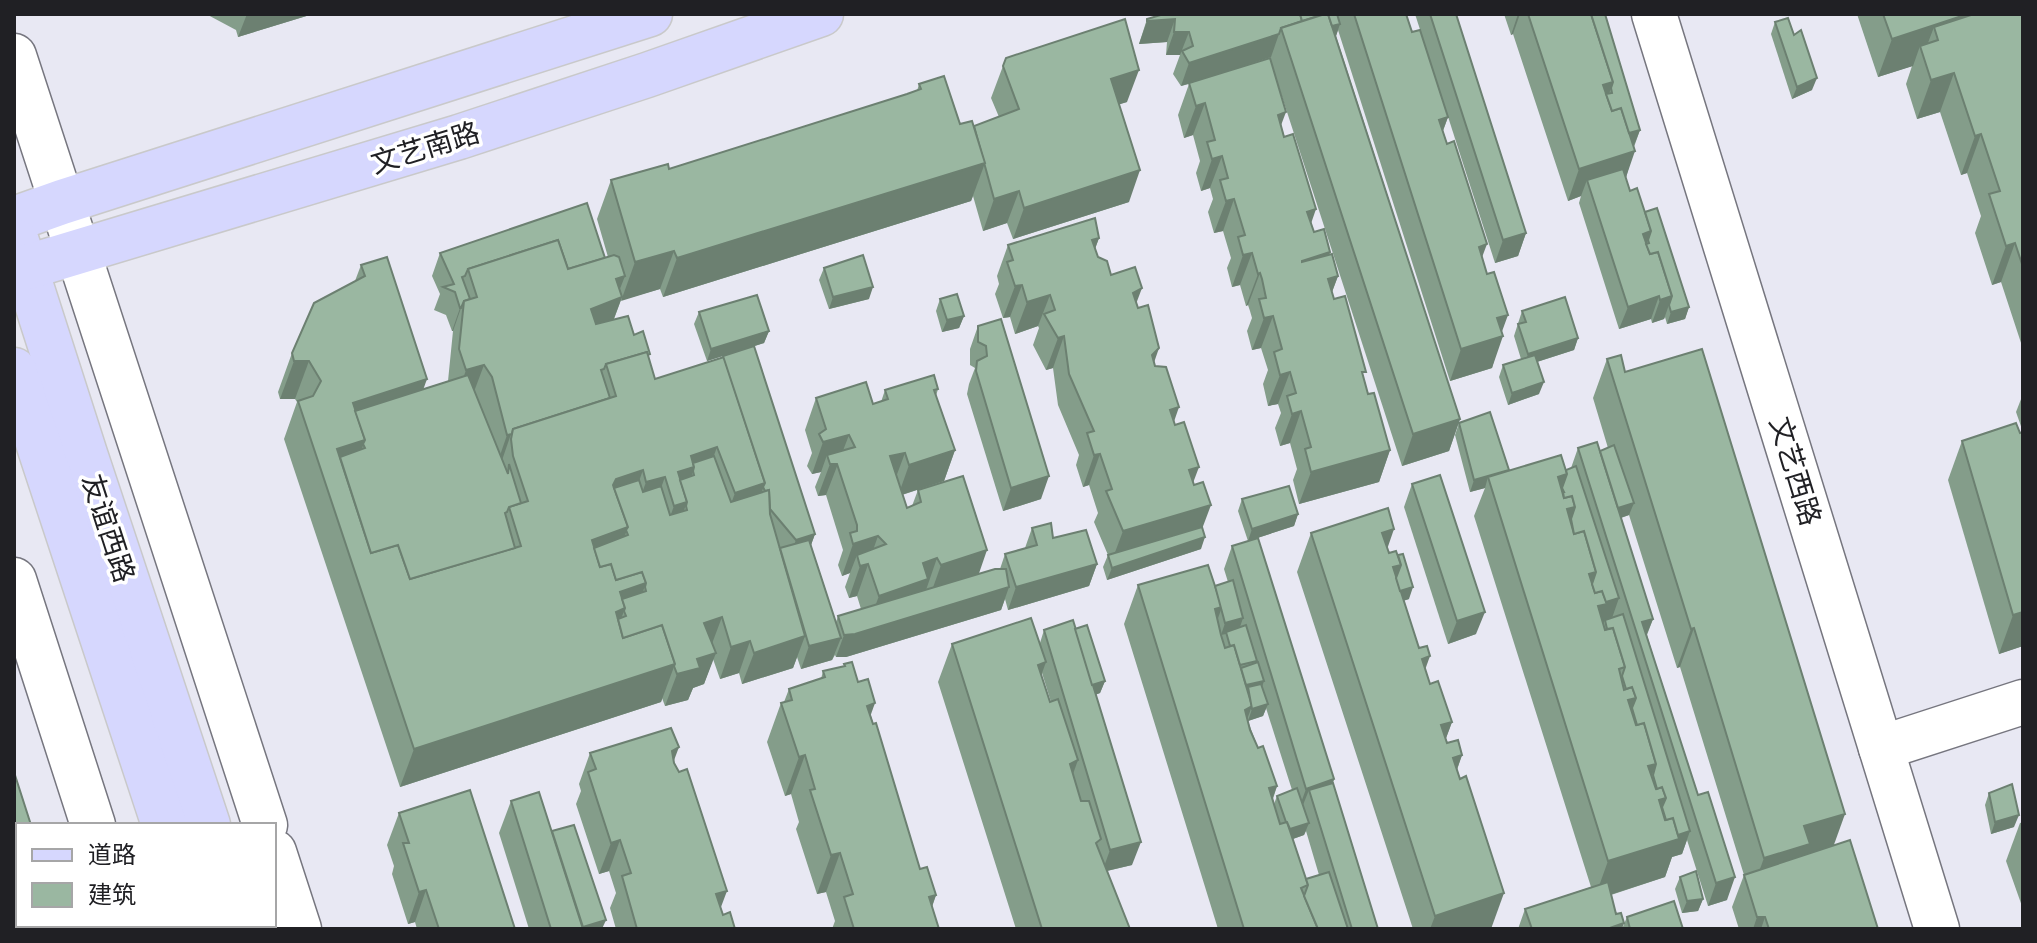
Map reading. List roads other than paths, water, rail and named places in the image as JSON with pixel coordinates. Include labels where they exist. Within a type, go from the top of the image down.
[{"type":"main road","name":"文艺南路","points":[[14,219],[650,14]]},
{"type":"main road","name":"文艺南路","points":[[18,256],[78,251],[459,137],[821,14]]},
{"type":"main road","name":"友谊西路","points":[[18,256],[207,823]]},
{"type":"main road","name":"友谊西路","points":[[14,370],[163,823]]},
{"type":"street","name":"文艺西路","points":[[1654,14],[1937,929]]},
{"type":"street","points":[[14,56],[264,823]]},
{"type":"street","points":[[14,580],[92,823]]},
{"type":"street","points":[[1881,748],[2023,702]]},
{"type":"street","points":[[276,858],[299,929]]}]
